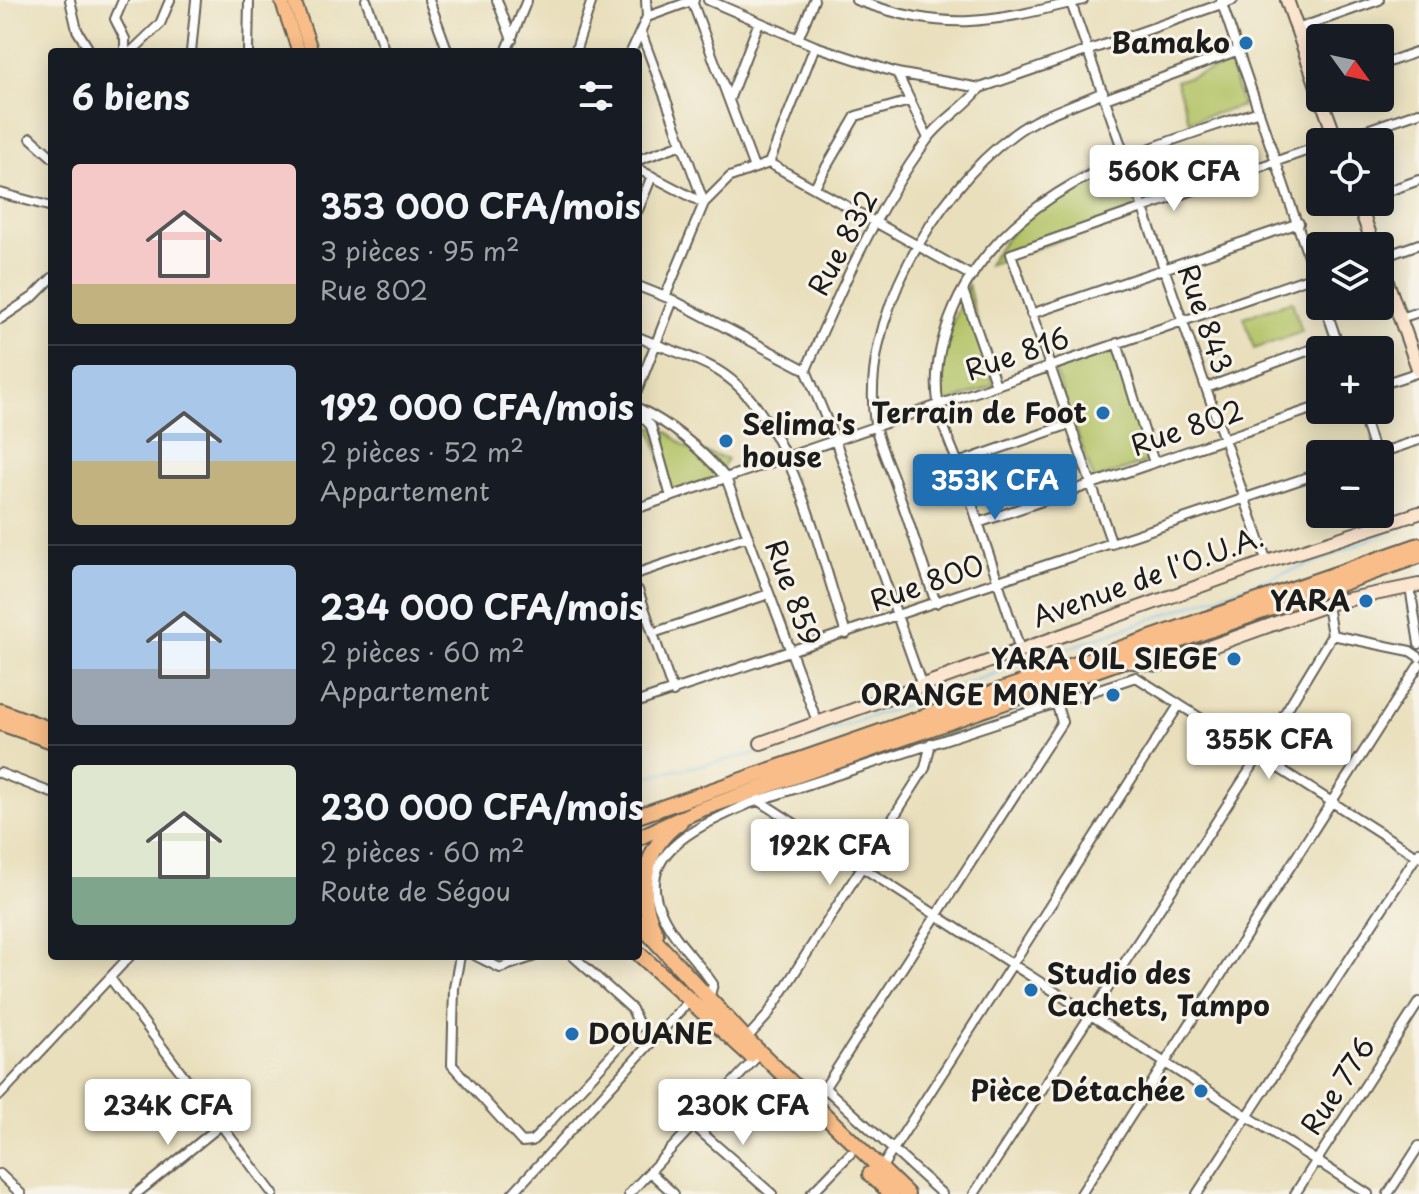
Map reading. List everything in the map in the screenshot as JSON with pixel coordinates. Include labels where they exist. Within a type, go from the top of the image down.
[{"type":"highway","name":"Avenue de l'O.U.A.","points":[[642,815],[1419,545]]},
{"type":"highway","points":[[642,836],[699,810],[756,797],[1051,686],[1419,556]]},
{"type":"highway","points":[[0,711],[48,729]]},
{"type":"highway","points":[[0,723],[48,740]]},
{"type":"highway","points":[[671,958],[648,919],[643,890],[650,857],[660,840],[679,822],[699,810]]},
{"type":"highway","points":[[642,926],[746,1039],[907,1194]]},
{"type":"highway","points":[[642,957],[892,1194]]},
{"type":"main road","points":[[281,0],[298,48]]},
{"type":"main road","points":[[294,0],[311,48]]},
{"type":"street","points":[[70,0],[77,30],[88,48]]},
{"type":"street","points":[[123,0],[115,19],[125,39],[125,48]]},
{"type":"street","points":[[135,48],[160,24],[170,0]]},
{"type":"street","points":[[191,48],[196,0]]},
{"type":"street","points":[[366,0],[384,48]]},
{"type":"street","points":[[429,0],[447,48]]},
{"type":"street","points":[[497,0],[512,41]]},
{"type":"street","points":[[508,48],[527,0]]},
{"type":"street","points":[[576,48],[592,0]]},
{"type":"street","points":[[633,48],[647,17],[646,0]]},
{"type":"street","points":[[647,17],[693,0],[754,168]]},
{"type":"street","points":[[708,0],[815,46],[897,73],[980,88],[1233,0]]},
{"type":"street","points":[[798,39],[814,0]]},
{"type":"street","points":[[856,0],[898,16],[956,24],[1005,20],[1083,0]]},
{"type":"street","points":[[1287,0],[1306,53]]},
{"type":"street","points":[[1297,29],[1379,0]]},
{"type":"street","name":"Rue 843","points":[[1071,1],[1267,562]]},
{"type":"street","points":[[248,48],[249,2]]},
{"type":"street","points":[[1222,2],[1236,51],[1306,243]]},
{"type":"street","points":[[729,100],[759,22]]},
{"type":"street","points":[[641,32],[704,203]]},
{"type":"street","points":[[769,163],[815,46]]},
{"type":"street","points":[[936,603],[875,426],[872,386],[879,338],[936,215],[970,172],[1016,132],[1104,96],[1236,51]]},
{"type":"street","points":[[1394,60],[1419,51]]},
{"type":"street","points":[[897,73],[928,138]]},
{"type":"street","name":"Rue 832","points":[[806,370],[877,223],[928,138],[980,88]]},
{"type":"street","points":[[814,188],[856,116],[910,101]]},
{"type":"street","points":[[1020,650],[938,405],[937,362],[949,317],[972,276],[1000,240],[1048,198],[1125,157],[1259,111]]},
{"type":"street","points":[[1373,128],[1419,112]]},
{"type":"street","points":[[31,138],[48,153]]},
{"type":"street","points":[[642,159],[682,144]]},
{"type":"street","points":[[1112,544],[1011,254],[1306,151]]},
{"type":"street","points":[[642,379],[704,203],[730,177],[769,163],[972,276]]},
{"type":"street","points":[[642,171],[704,203]]},
{"type":"street","points":[[642,200],[652,176]]},
{"type":"street","points":[[1394,189],[1419,180]]},
{"type":"street","points":[[0,193],[48,206]]},
{"type":"street","points":[[1031,314],[1299,223]]},
{"type":"street","points":[[1394,254],[1419,244]]},
{"type":"street","name":"Rue 816","points":[[642,507],[1306,278]]},
{"type":"street","points":[[0,319],[33,297],[48,282]]},
{"type":"street","points":[[642,288],[806,370],[835,440],[922,686]]},
{"type":"street","points":[[963,290],[996,385]]},
{"type":"street","points":[[1394,301],[1419,372],[1394,380]]},
{"type":"street","points":[[1400,318],[1419,312]]},
{"type":"street","points":[[642,339],[717,370],[740,388],[769,422],[787,457],[846,634]]},
{"type":"street","points":[[1117,343],[1154,463]]},
{"type":"street","points":[[1206,388],[1306,355]]},
{"type":"street","name":"Rue 802","points":[[978,523],[1306,411]]},
{"type":"street","points":[[642,412],[664,421],[708,457],[726,478]]},
{"type":"street","points":[[642,415],[651,426],[671,497]]},
{"type":"street","points":[[958,463],[1070,424]]},
{"type":"street","points":[[1394,448],[1419,440]]},
{"type":"street","name":"Rue 859","points":[[726,478],[818,724]]},
{"type":"street","name":"Rue 800","points":[[642,701],[1306,478]]},
{"type":"street","name":"Avenue de l'O.U.A.","points":[[761,743],[1267,562],[1419,513]]},
{"type":"street","points":[[642,572],[748,536]]},
{"type":"street","points":[[709,999],[713,984],[662,914],[657,901],[657,871],[671,847],[690,830],[756,797],[1056,703],[1327,605],[1415,586],[1419,644]]},
{"type":"street","points":[[653,633],[769,594]]},
{"type":"street","points":[[642,601],[673,692]]},
{"type":"street","points":[[974,1194],[1259,756],[1332,635],[1327,605]]},
{"type":"street","points":[[1332,635],[1410,651],[1419,657]]},
{"type":"street","points":[[1139,671],[1150,652]]},
{"type":"street","points":[[1125,661],[1179,705],[1418,855],[1197,1194]]},
{"type":"street","points":[[1081,1194],[1419,665]]},
{"type":"street","points":[[814,1104],[1062,722],[1051,686]]},
{"type":"street","points":[[880,1170],[1179,705]]},
{"type":"street","points":[[746,1039],[767,1016],[925,768],[931,743]]},
{"type":"street","points":[[0,773],[48,791]]},
{"type":"street","points":[[756,797],[861,868],[1368,1194]]},
{"type":"street","points":[[0,1095],[126,960]]},
{"type":"street","points":[[459,960],[455,979],[452,1065],[522,1142],[532,1141],[538,1135],[639,1025],[632,1009],[577,960]]},
{"type":"street","points":[[484,960],[500,968],[523,960]]},
{"type":"street","points":[[110,978],[273,1194]]},
{"type":"street","points":[[512,1194],[690,1000]]},
{"type":"street","name":"Rue 776","points":[[1295,1194],[1419,1002]]},
{"type":"street","points":[[629,1194],[754,1060]]},
{"type":"street","points":[[825,1088],[942,1194]]},
{"type":"street","points":[[136,1194],[221,1125]]},
{"type":"street","points":[[693,1125],[772,1194]]},
{"type":"street","points":[[1388,1194],[1419,1146]]},
{"type":"street","points":[[811,1194],[850,1154]]},
{"type":"street","points":[[650,1172],[674,1194]]},
{"type":"street","points":[[0,1174],[21,1194]]},
{"type":"green space","points":[[1230,64],[1242,106],[1189,121],[1176,81]]},
{"type":"green space","points":[[1125,157],[1142,212],[988,265],[1014,230],[1048,201]]},
{"type":"green space","points":[[968,285],[994,386],[941,405],[941,372],[946,343]]},
{"type":"green space","points":[[1292,301],[1302,332],[1254,349],[1244,317]]},
{"type":"green space","name":"Terrain de Foot","points":[[1115,346],[1150,461],[1094,480],[1054,370]]},
{"type":"green space","points":[[650,426],[668,432],[687,448],[727,459],[717,480],[671,493]]},
{"type":"waterway","points":[[642,777],[775,750],[1327,558],[1410,522]]},
{"type":"place","name":"Bamako","points":[[1246,43]]},
{"type":"place","name":"Terrain de Foot","points":[[1103,413]]},
{"type":"place","name":"Selima's house","points":[[726,441]]},
{"type":"place","name":"YARA","points":[[1366,601]]},
{"type":"place","name":"YARA OIL SIEGE","points":[[1234,659]]},
{"type":"place","name":"ORANGE MONEY","points":[[1113,695]]},
{"type":"place","name":"Studio des Cachets, Tampo","points":[[1031,990]]},
{"type":"place","name":"DOUANE","points":[[572,1034]]},
{"type":"place","name":"Pièce Détachée","points":[[1201,1091]]}]
